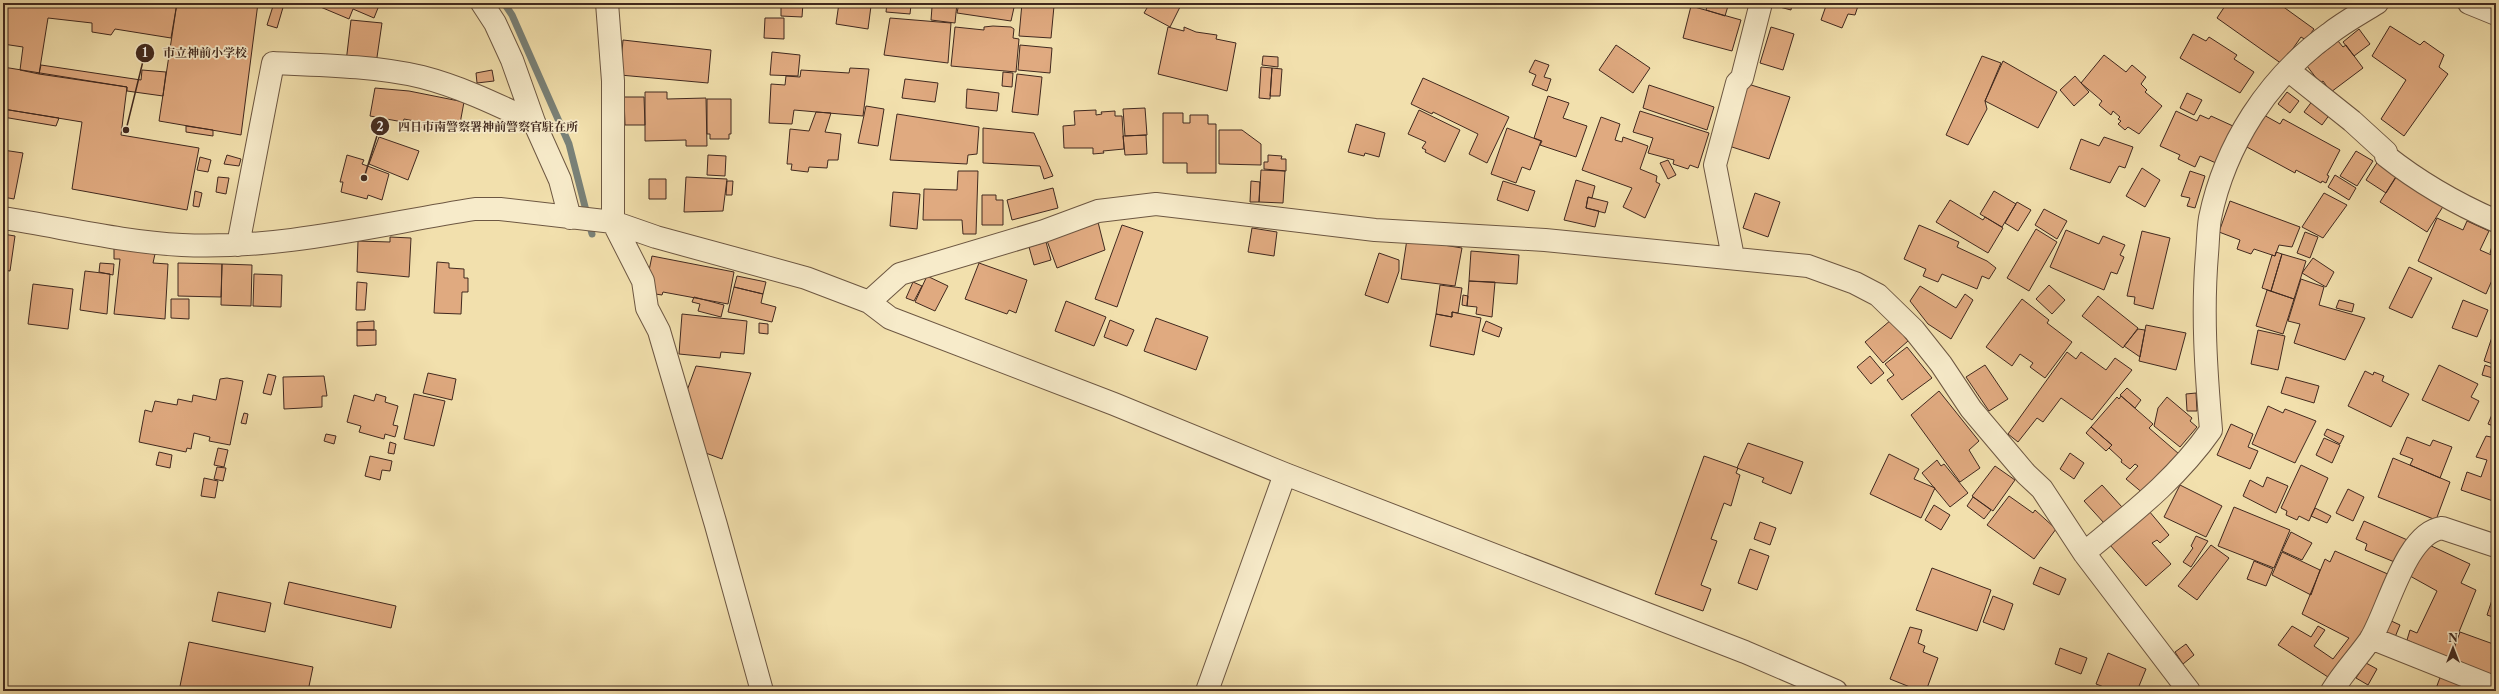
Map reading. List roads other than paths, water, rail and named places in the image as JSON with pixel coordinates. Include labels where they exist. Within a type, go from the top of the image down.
[{"type":"street","points":[[482,3],[495,22],[512,60],[534,122],[560,180],[590,220],[643,281],[648,308],[659,331],[716,525],[762,691]]},
{"type":"street","points":[[590,220],[613,81],[607,3]]},
{"type":"street","points":[[1733,257],[1715,165],[1738,84],[1742,78],[1761,3]]},
{"type":"street","points":[[2084,553],[2164,485],[2191,458],[2211,430],[2204,352],[2205,276],[2210,219],[2224,169],[2249,118],[2288,70],[2328,34],[2377,3]]},
{"type":"street","points":[[2469,3],[2496,14]]},
{"type":"street","points":[[238,245],[273,63],[346,67],[421,77],[483,98],[534,122]]},
{"type":"street","points":[[2288,70],[2352,121],[2402,169],[2446,197],[2496,221]]},
{"type":"street","points":[[869,302],[900,274],[1044,232],[1098,211],[1156,204],[1375,230],[1545,240],[1733,257],[1808,266],[1855,283],[1878,295],[1888,303],[1941,364],[1971,409],[2026,474],[2042,490],[2084,553],[2189,691]]},
{"type":"street","points":[[3,218],[181,245],[238,245],[394,223],[475,209],[500,209],[590,220],[656,237],[806,278],[869,302],[890,318],[1284,474],[1745,652],[1836,691]]},
{"type":"street","points":[[1207,691],[1284,474]]},
{"type":"street","points":[[2332,691],[2371,638],[2396,580],[2423,537],[2434,529],[2442,528],[2496,546]]},
{"type":"street","points":[[2371,638],[2496,688]]},
{"type":"waterway","points":[[504,3],[512,15],[569,144],[592,234]]},
{"type":"place","name":"市立神前小学校","points":[[126,130]]},
{"type":"place","name":"四日市南警察署神前警察官駐在所","points":[[364,178]]}]
